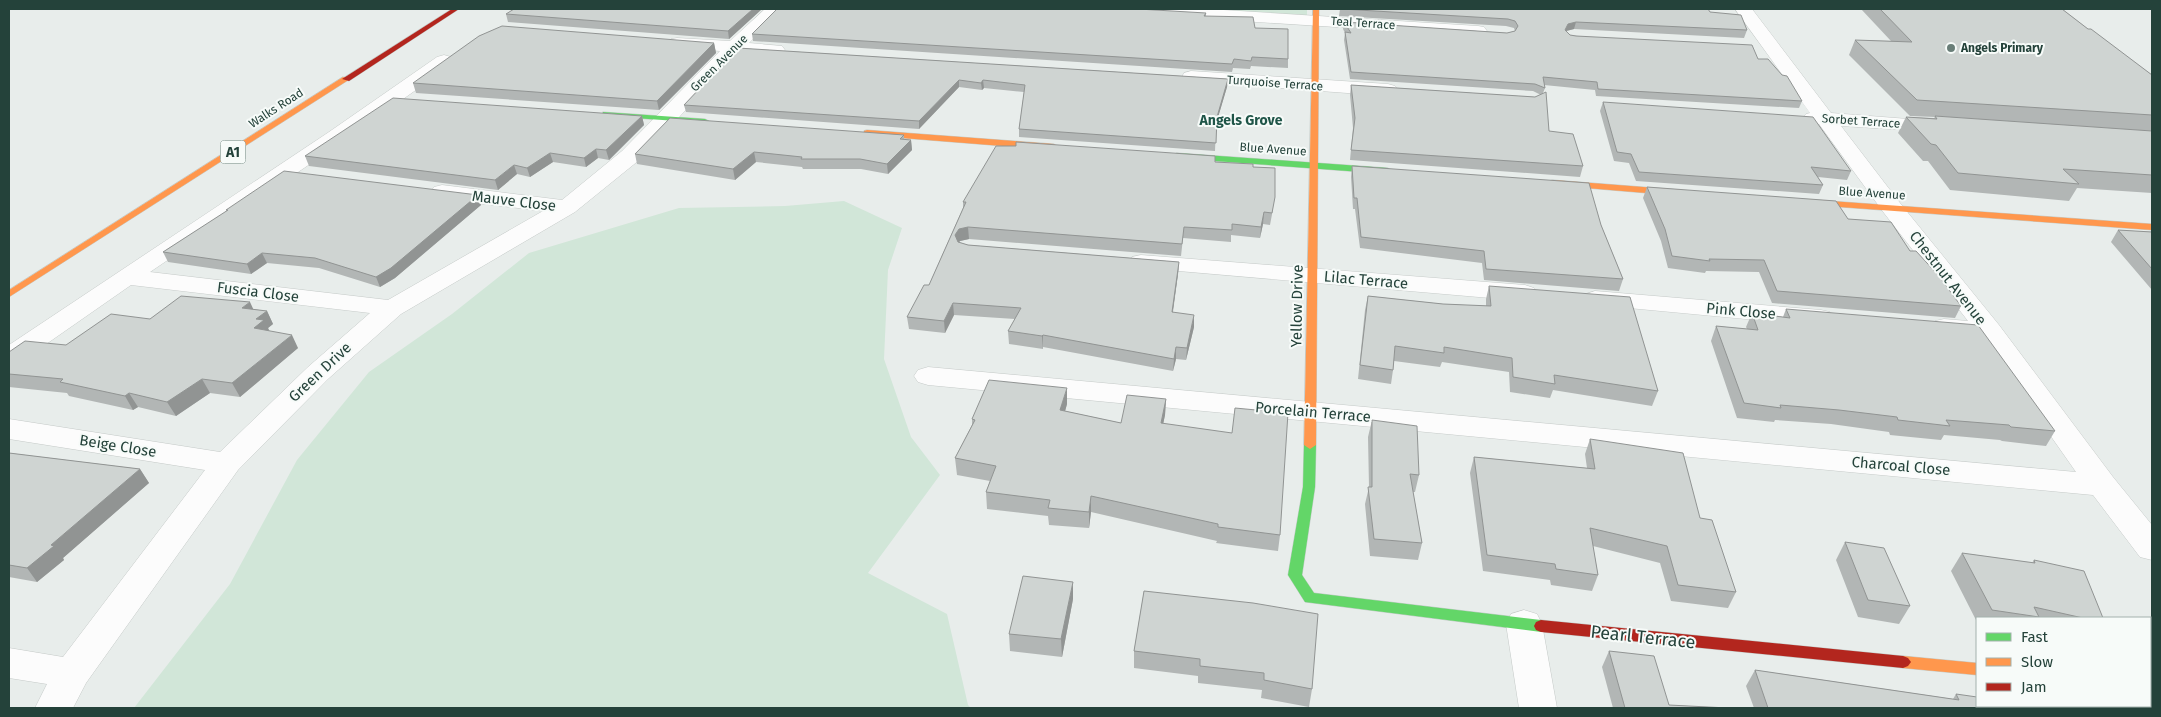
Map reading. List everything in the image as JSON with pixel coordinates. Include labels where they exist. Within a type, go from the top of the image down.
[{"type":"street","name":"Walks Road","points":[[9,294],[456,9]]},
{"type":"street","name":"Green Avenue","points":[[665,118],[775,9]]},
{"type":"street","name":"Teal Terrace","points":[[1130,9],[1316,14],[1496,32]]},
{"type":"street","name":"Chestnut Avenue","points":[[1742,9],[1760,45],[1825,119],[1892,208],[1990,331],[2102,485],[2152,548]]},
{"type":"street","name":"Yellow Drive","points":[[1310,598],[1295,575],[1309,487],[1316,14]]},
{"type":"street","points":[[657,41],[792,51]]},
{"type":"street","points":[[9,356],[124,276],[284,171],[402,99],[460,50]]},
{"type":"street","name":"Turquoise Terrace","points":[[1175,76],[1404,91]]},
{"type":"street","points":[[597,114],[712,122]]},
{"type":"street","name":"Sorbet Terrace","points":[[1796,117],[1964,128]]},
{"type":"street","name":"Green Drive","points":[[54,708],[72,673],[227,463],[318,373],[392,308],[567,208],[630,156],[665,118]]},
{"type":"street","points":[[856,132],[1064,148]]},
{"type":"street","name":"Blue Avenue","points":[[1169,155],[1402,172]]},
{"type":"street","points":[[284,171],[313,175]]},
{"type":"street","points":[[1539,182],[1696,194]]},
{"type":"street","name":"Mauve Close","points":[[420,189],[567,208]]},
{"type":"street","name":"Blue Avenue","points":[[1794,201],[2152,227]]},
{"type":"street","name":"Lilac Terrace","points":[[1116,260],[1545,295]]},
{"type":"street","name":"Fuscia Close","points":[[124,276],[392,308]]},
{"type":"street","name":"Pink Close","points":[[1574,298],[1841,319]]},
{"type":"street","points":[[1920,326],[1990,331]]},
{"type":"street","name":"Porcelain Terrace","points":[[928,376],[1699,448]]},
{"type":"street","name":"Beige Close","points":[[9,429],[227,463]]},
{"type":"street","name":"Charcoal Close","points":[[1699,448],[2102,485]]},
{"type":"street","name":"Pearl Terrace","points":[[1310,598],[1352,605],[1524,624],[1976,670]]},
{"type":"street","points":[[1524,624],[1538,708]]},
{"type":"street","points":[[9,663],[72,673]]},
{"type":"green space","points":[[1232,9],[1307,9],[1307,17],[1232,13]]},
{"type":"green space","points":[[844,201],[902,228],[888,270],[884,359],[911,437],[940,475],[868,573],[947,614],[968,705],[971,708],[134,708],[230,584],[297,460],[369,372],[452,314],[529,253],[679,208],[785,206]]},
{"type":"building","points":[[514,9],[753,9],[728,31],[506,14]]},
{"type":"building","points":[[777,9],[1138,9],[1206,13],[1204,16],[1253,17],[1255,28],[1288,29],[1288,59],[1252,57],[1251,61],[1234,59],[1232,64],[752,34]]},
{"type":"building","points":[[1342,9],[1708,9],[1710,12],[1741,15],[1747,30],[1576,22],[1568,24],[1565,30],[1570,35],[1576,36],[1752,45],[1758,59],[1768,59],[1782,75],[1787,76],[1802,101],[1598,89],[1597,82],[1543,77],[1545,88],[1535,84],[1351,72],[1345,32],[1351,33],[1344,22],[1507,33],[1515,31],[1518,26],[1515,21],[1508,19]]},
{"type":"building","name":"Angels Primary","points":[[1880,9],[2062,9],[2152,75],[2152,115],[1917,100],[1855,40],[1912,42]]},
{"type":"building","points":[[502,26],[714,43],[657,101],[413,83],[479,36]]},
{"type":"building","points":[[738,48],[1228,79],[1217,117],[1216,143],[1019,129],[1025,85],[983,80],[981,83],[959,80],[919,121],[684,105]]},
{"type":"building","points":[[1351,85],[1535,97],[1546,92],[1549,131],[1573,134],[1583,166],[1351,150],[1355,118]]},
{"type":"building","points":[[393,98],[642,116],[606,150],[596,149],[584,158],[550,153],[527,168],[514,165],[495,180],[305,156]]},
{"type":"building","points":[[1603,102],[1813,117],[1851,171],[1811,167],[1823,185],[1639,172],[1631,154],[1617,152]]},
{"type":"building","points":[[1935,116],[2152,131],[2152,175],[2063,169],[2079,184],[1958,173],[1936,145],[1931,144],[1906,117],[1937,119]]},
{"type":"building","points":[[670,118],[904,135],[900,139],[911,140],[887,164],[860,159],[801,159],[802,157],[754,152],[733,169],[635,154]]},
{"type":"building","points":[[1016,142],[1215,156],[1215,162],[1253,164],[1253,167],[1275,168],[1275,197],[1272,213],[1264,212],[1261,227],[1232,224],[1232,230],[1184,227],[1182,244],[968,227],[959,229],[955,235],[958,242],[968,245],[1179,262],[1172,312],[1194,315],[1187,348],[1176,347],[1174,359],[1043,335],[1008,331],[1021,308],[953,303],[944,321],[907,317],[924,285],[929,285],[966,202],[963,202],[996,146],[1016,146]]},
{"type":"building","points":[[1352,166],[1589,183],[1601,225],[1623,279],[1486,269],[1484,251],[1361,237],[1357,198],[1354,198]]},
{"type":"building","points":[[284,171],[478,195],[391,268],[376,277],[315,258],[262,253],[247,264],[163,252]]},
{"type":"building","points":[[1647,187],[1836,201],[1848,219],[1891,222],[1910,251],[1916,251],[1938,275],[1961,306],[1777,291],[1764,260],[1709,259],[1710,261],[1672,256],[1665,229]]},
{"type":"building","points":[[2118,230],[2152,232],[2152,269]]},
{"type":"building","points":[[1489,286],[1630,297],[1658,391],[1554,375],[1555,384],[1513,377],[1512,358],[1444,347],[1444,353],[1395,346],[1393,370],[1360,365],[1368,296],[1443,304],[1491,306]]},
{"type":"building","points":[[181,296],[250,302],[242,308],[267,311],[256,319],[264,320],[254,328],[292,335],[232,383],[202,379],[167,402],[129,393],[125,396],[60,382],[63,379],[9,374],[9,352],[25,341],[66,345],[111,314],[150,319]]},
{"type":"building","points":[[1786,309],[1978,325],[2055,431],[1946,420],[1950,426],[1839,410],[1780,405],[1781,408],[1744,403],[1716,326],[1758,330],[1752,313],[1790,318]]},
{"type":"building","points":[[989,380],[1067,388],[1060,410],[1121,423],[1127,395],[1166,399],[1161,423],[1232,433],[1235,408],[1288,413],[1280,535],[1218,527],[1218,524],[1091,496],[1089,512],[1048,508],[1050,500],[986,492],[996,466],[955,458],[975,420],[972,419]]},
{"type":"building","points":[[1372,420],[1417,426],[1419,475],[1410,474],[1422,543],[1374,539],[1368,487],[1372,487]]},
{"type":"building","points":[[1590,439],[1683,453],[1700,518],[1712,520],[1736,592],[1678,585],[1667,546],[1590,528],[1598,575],[1556,569],[1555,564],[1487,555],[1474,457],[1595,469]]},
{"type":"building","points":[[9,453],[140,469],[27,568],[9,565]]},
{"type":"building","points":[[1845,542],[1884,548],[1910,606],[1868,600]]},
{"type":"building","points":[[1962,553],[2035,563],[2034,560],[2084,571],[2103,617],[2079,617],[2034,607],[2039,617],[1992,610]]},
{"type":"building","points":[[1023,576],[1073,582],[1061,639],[1009,634]]},
{"type":"building","points":[[1144,591],[1253,603],[1318,614],[1312,689],[1264,680],[1264,673],[1200,666],[1200,659],[1134,651]]},
{"type":"building","points":[[1609,651],[1654,656],[1669,705],[1728,708],[1625,708]]},
{"type":"building","points":[[1755,670],[1959,700],[1956,694],[1976,697],[1976,707],[2011,708],[1768,708]]},
{"type":"traffic: fast","points":[[606,114],[705,121]]},
{"type":"traffic: fast","points":[[1177,156],[1388,171]]},
{"type":"traffic: fast","points":[[1310,445],[1309,487],[1295,575],[1310,598],[1541,626]]},
{"type":"traffic: slow","points":[[1310,445],[1316,9]]},
{"type":"traffic: slow","points":[[9,294],[346,79]]},
{"type":"traffic: slow","points":[[867,133],[1054,147]]},
{"type":"traffic: slow","points":[[1553,183],[1682,193]]},
{"type":"traffic: slow","points":[[1802,202],[2152,227]]},
{"type":"traffic: slow","points":[[1903,662],[1976,669]]},
{"type":"traffic: jam","points":[[346,79],[456,9]]},
{"type":"traffic: jam","points":[[1541,626],[1903,662]]},
{"type":"place","name":"Angels Primary","points":[[1951,48]]},
{"type":"district","name":"Angels Grove","points":[[1241,120]]}]
